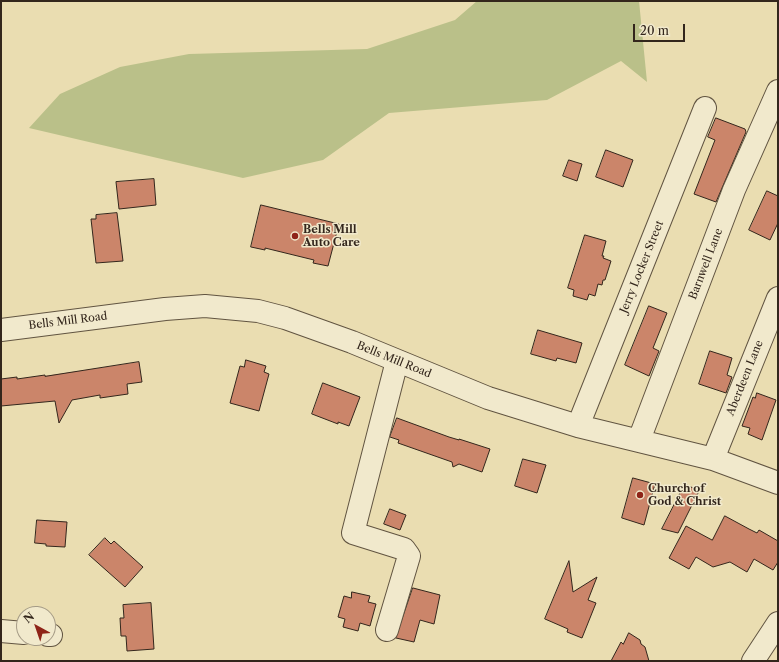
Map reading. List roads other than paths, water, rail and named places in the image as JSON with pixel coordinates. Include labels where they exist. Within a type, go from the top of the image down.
[{"type":"street","name":"Barnwell Lane","points":[[640,440],[734,190],[778,91]]},
{"type":"street","name":"Jerry Locker Street","points":[[578,426],[706,108]]},
{"type":"street","name":"Aberdeen Lane","points":[[713,459],[778,298]]},
{"type":"street","name":"Bells Mill Road","points":[[1,330],[165,309],[218,306],[258,311],[285,318],[488,398],[578,426],[713,459],[778,483]]},
{"type":"street","points":[[387,630],[409,556],[404,549],[353,534],[397,361]]},
{"type":"street","points":[[753,661],[778,623]]},
{"type":"street","points":[[1,631],[16,632]]},
{"type":"place","name":"Bells Mill Auto Care","points":[[295,236]]},
{"type":"place","name":"Church of God & Christ","points":[[640,495]]}]
